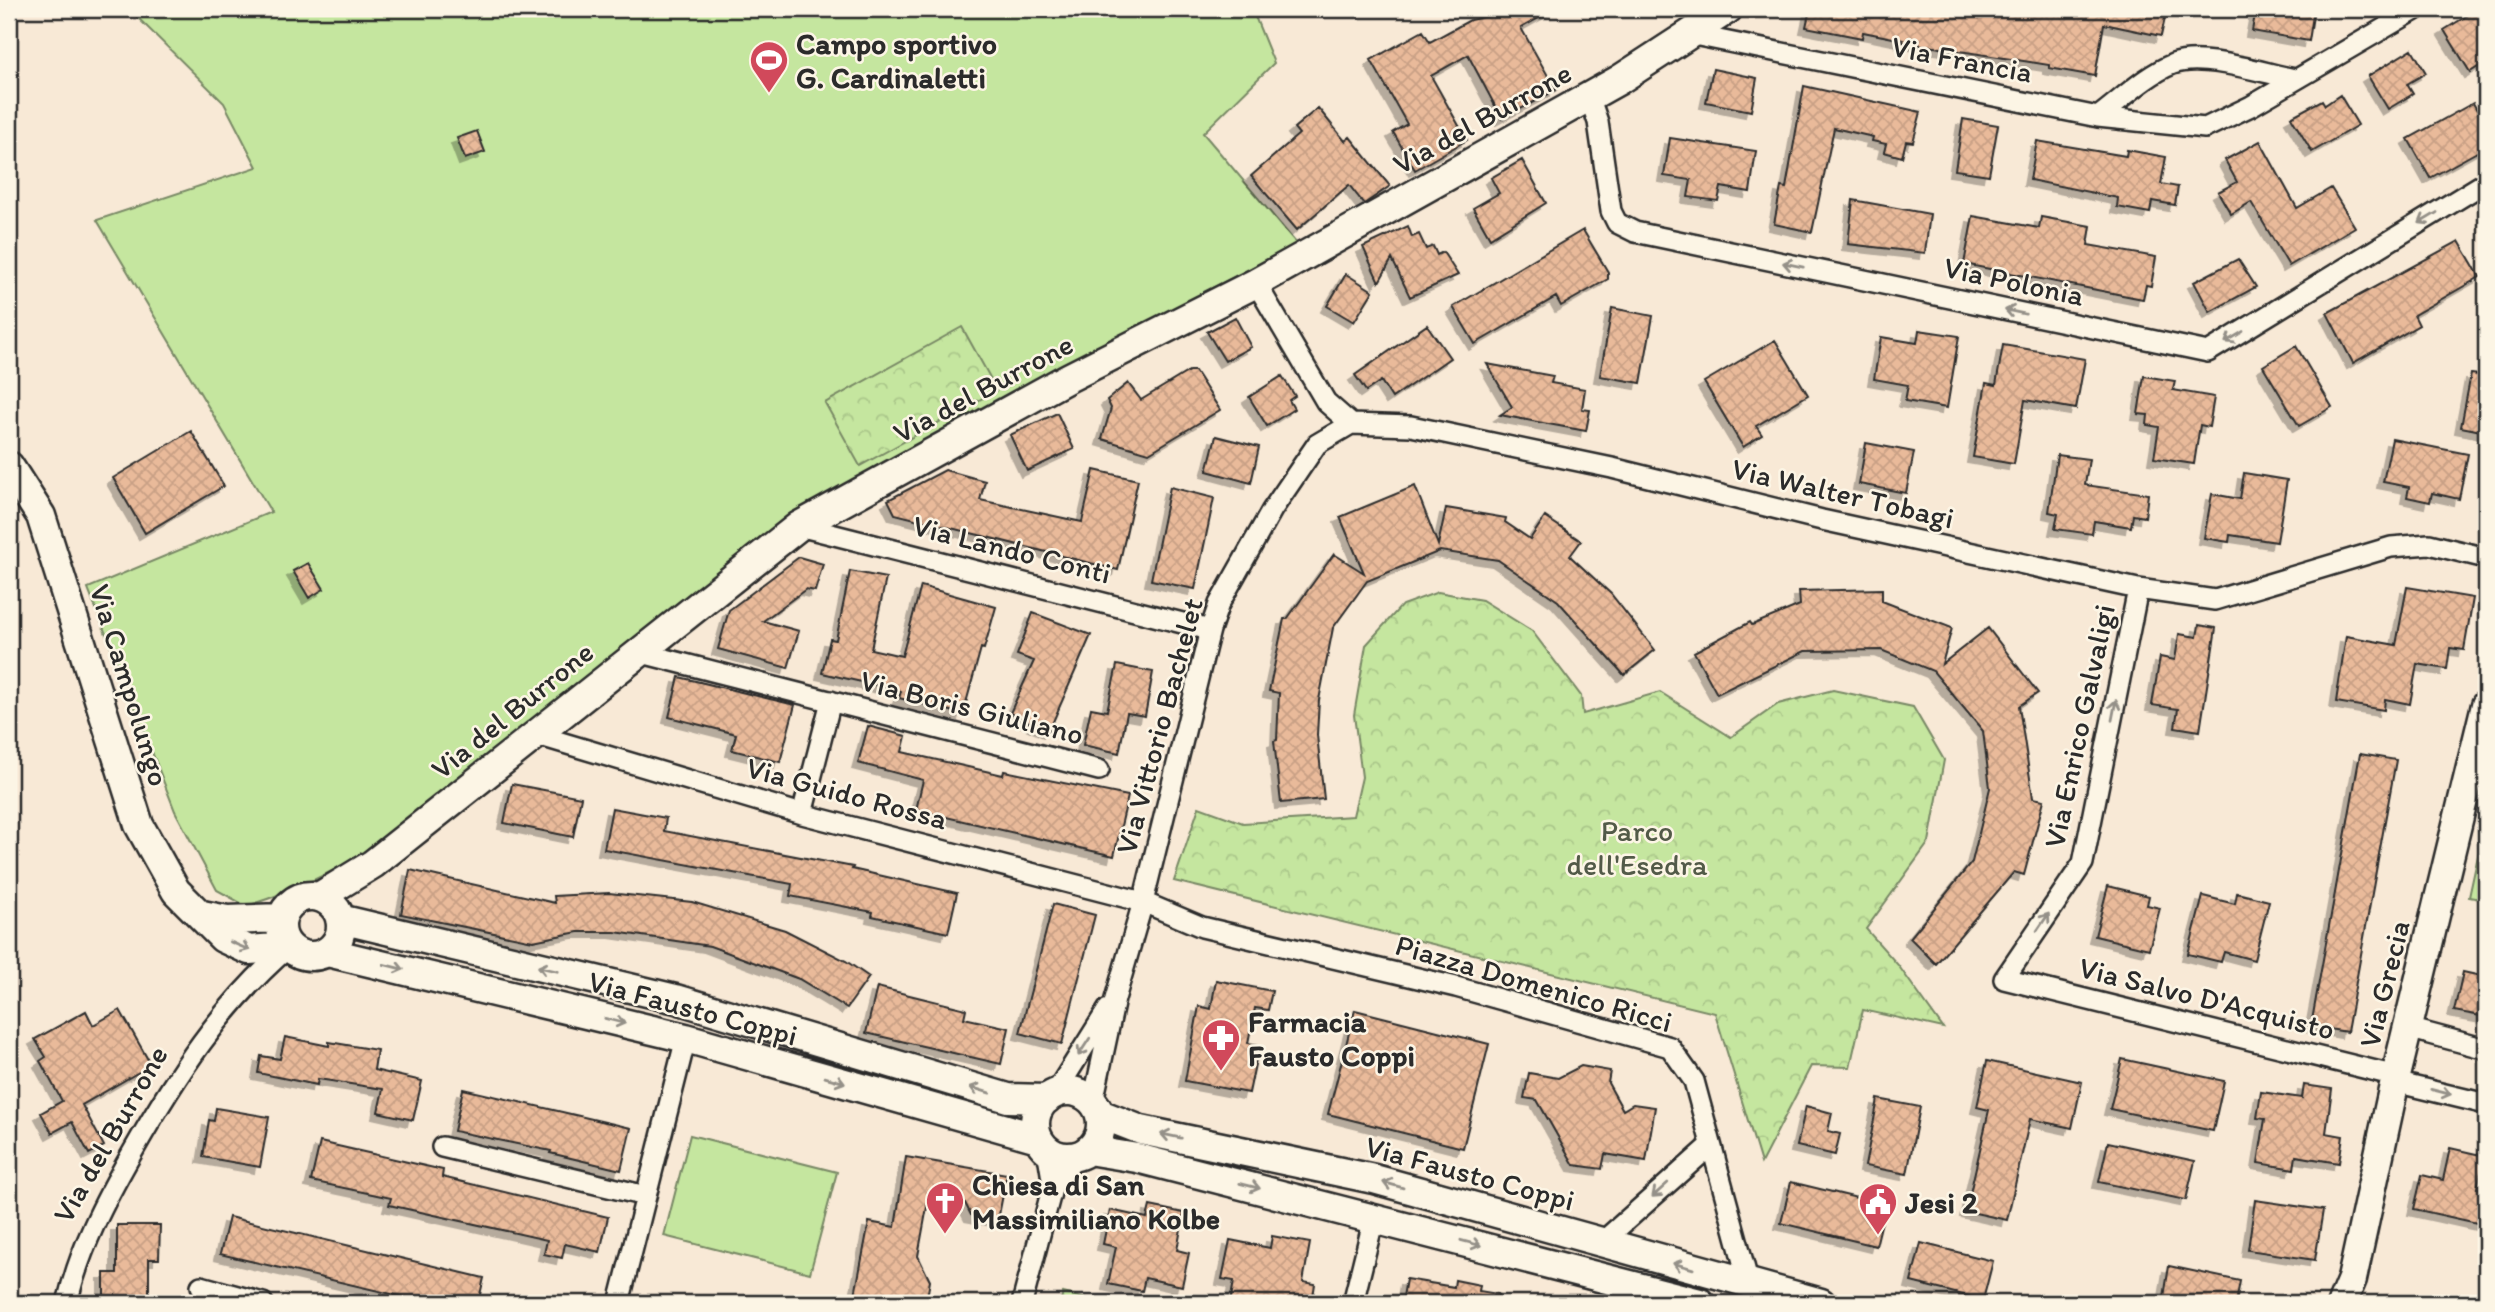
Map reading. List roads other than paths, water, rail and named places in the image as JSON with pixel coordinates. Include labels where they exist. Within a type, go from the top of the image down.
[{"type":"street","name":"Via del Burrone","points":[[319,897],[373,864],[799,526],[1068,379],[1256,283],[1589,96],[1728,9]]},
{"type":"street","name":"Via Francia","points":[[1689,34],[2098,117],[2204,128],[2252,106],[2417,9]]},
{"type":"street","points":[[2098,117],[2153,76],[2174,64],[2194,61],[2214,63],[2295,79]]},
{"type":"street","name":"Via Polonia","points":[[1589,96],[1598,122],[1611,211],[1617,223],[1635,232],[2208,352],[2486,182]]},
{"type":"street","points":[[1256,283],[1326,402],[1351,424]]},
{"type":"street","name":"Via Walter Tobagi","points":[[1351,424],[1425,429],[1612,468],[1822,520],[2138,589],[2216,600],[2391,547],[2429,544],[2486,558]]},
{"type":"street","name":"Via Vittorio Bachelet","points":[[1096,1108],[1115,999],[1143,902],[1210,630],[1219,604],[1272,510],[1317,444],[1351,424]]},
{"type":"street","name":"Via Campolungo","points":[[9,466],[41,516],[139,825],[176,891],[223,938],[248,950],[289,947]]},
{"type":"street","name":"Via Lando Conti","points":[[799,526],[1210,630]]},
{"type":"street","name":"Via Enrico Galvaligi","points":[[2004,979],[2083,863],[2138,589]]},
{"type":"street","name":"Via Boris Giuliano","points":[[638,652],[1099,770]]},
{"type":"street","name":"Via Boris Giuliano","points":[[802,814],[831,701]]},
{"type":"street","name":"Via Grecia","points":[[2350,1295],[2395,1079],[2486,705]]},
{"type":"street","name":"Via Guido Rossa","points":[[537,735],[802,814],[1143,902]]},
{"type":"street","points":[[319,897],[332,905],[340,919],[339,937],[327,951],[310,957],[289,947],[282,934],[282,918],[286,909],[300,898],[319,897]]},
{"type":"street","name":"Piazza Domenico Ricci","points":[[1143,902],[1202,928],[1456,987],[1670,1047],[1693,1081],[1749,1284]]},
{"type":"street","points":[[202,915],[227,920],[282,918]]},
{"type":"street","name":"Via Fausto Coppi","points":[[340,919],[676,999],[1008,1098],[1050,1097],[1074,1092],[1096,1108],[1141,1130],[1374,1179],[1821,1303]]},
{"type":"street","name":"Via del Burrone","points":[[67,1303],[76,1266],[94,1220],[175,1077],[251,979],[289,947]]},
{"type":"street","name":"Via Fausto Coppi","points":[[327,951],[686,1038],[1043,1144],[1066,1157],[1083,1153],[1137,1158],[1700,1303]]},
{"type":"street","name":"Via Salvo D'Acquisto","points":[[2004,979],[2486,1104]]},
{"type":"street","name":"Via Vittorio Bachelet","points":[[1050,1097],[1115,999]]},
{"type":"street","points":[[2407,1028],[2486,1049]]},
{"type":"street","points":[[620,1303],[686,1038]]},
{"type":"street","points":[[1022,1303],[1053,1185],[1036,1118],[1050,1097]]},
{"type":"street","points":[[1053,1185],[1100,1134],[1096,1108]]},
{"type":"street","points":[[1601,1242],[1711,1145]]},
{"type":"street","points":[[442,1147],[646,1196]]},
{"type":"street","points":[[1353,1303],[1374,1218]]},
{"type":"street","points":[[201,1286],[263,1303]]},
{"type":"place","name":"Campo sportivo G. Cardinaletti","points":[[769,94]]},
{"type":"place","name":"Farmacia Fausto Coppi","points":[[1221,1072]]},
{"type":"place","name":"Chiesa di San Massimiliano Kolbe","points":[[945,1235]]},
{"type":"place","name":"Jesi 2","points":[[1878,1236]]},
{"type":"park label","name":"Parco dell'Esedra","points":[[1637,847]]}]
